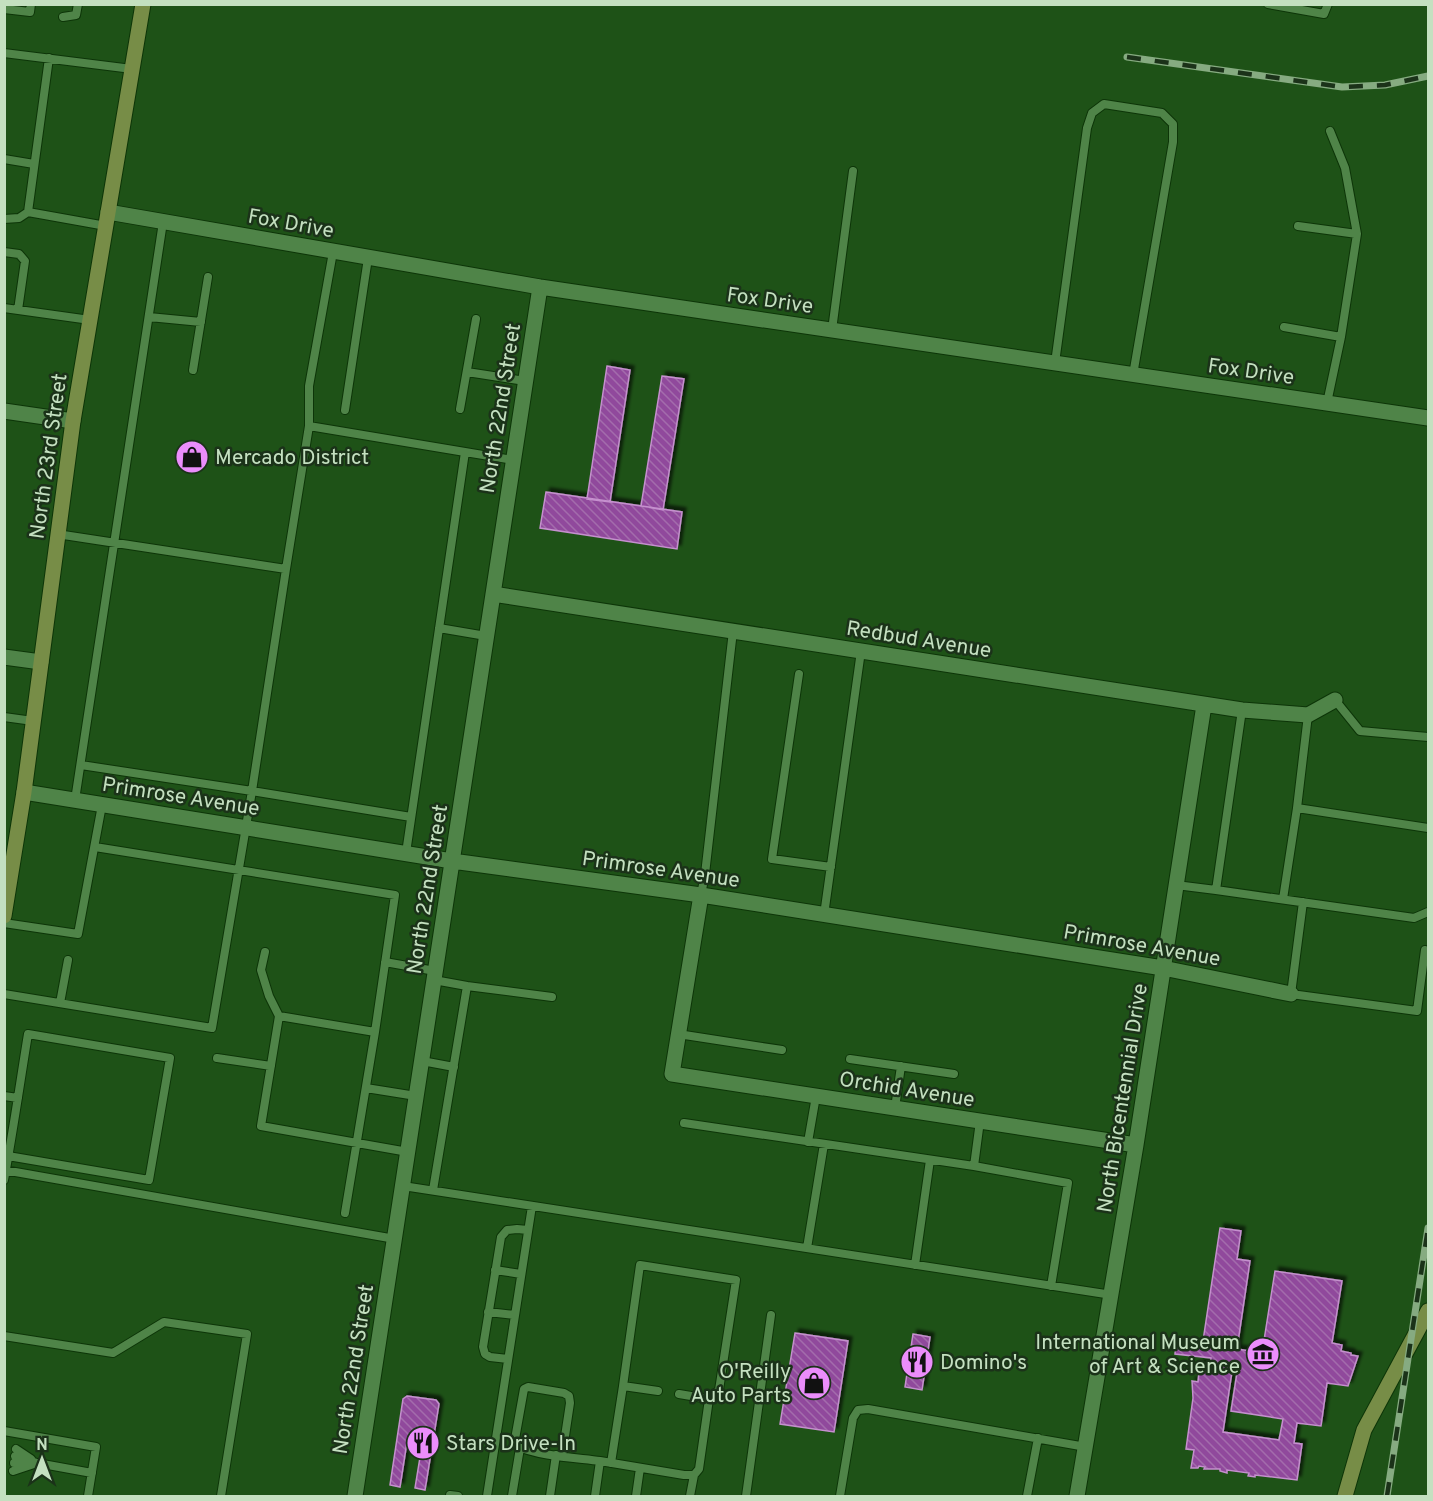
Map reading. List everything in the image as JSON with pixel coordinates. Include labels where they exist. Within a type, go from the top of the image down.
[{"type":"main road","name":"North 23rd Street","points":[[4,916],[10,845],[24,792],[73,421],[143,4]]},
{"type":"main road","points":[[1345,1497],[1364,1430],[1428,1311]]},
{"type":"street","name":"Fox Drive","points":[[107,219],[163,222],[540,287],[1428,418]]},
{"type":"street","name":"North 22nd Street","points":[[355,1497],[540,287]]},
{"type":"street","points":[[4,411],[73,421]]},
{"type":"street","name":"Redbud Avenue","points":[[493,594],[1204,705],[1308,715]]},
{"type":"street","points":[[4,657],[41,662]]},
{"type":"street","points":[[1308,715],[1335,700]]},
{"type":"street","name":"North Bicentennial Drive","points":[[1077,1497],[1112,1295],[1204,705]]},
{"type":"street","name":"Primrose Avenue","points":[[24,792],[452,861],[701,895],[1163,968],[1291,994]]},
{"type":"street","points":[[678,1034],[701,895]]},
{"type":"street","name":"Orchid Avenue","points":[[678,1034],[672,1074],[1136,1145]]},
{"type":"lane","points":[[63,17],[76,15],[77,5],[73,4]]},
{"type":"lane","points":[[1268,4],[1324,14],[1328,4]]},
{"type":"lane","points":[[4,9],[31,8],[41,13]]},
{"type":"lane","points":[[4,53],[132,69]]},
{"type":"lane","points":[[28,212],[49,58]]},
{"type":"lane","points":[[1055,363],[1087,128],[1092,113],[1104,104],[1162,113],[1173,124],[1173,142],[1133,375]]},
{"type":"lane","points":[[1327,403],[1341,338],[1357,234],[1345,168],[1330,131]]},
{"type":"lane","points":[[4,159],[34,164]]},
{"type":"lane","points":[[832,330],[854,171]]},
{"type":"lane","points":[[4,219],[19,218],[28,212],[107,219]]},
{"type":"lane","points":[[75,800],[163,222]]},
{"type":"lane","points":[[1298,226],[1357,234]]},
{"type":"lane","points":[[4,252],[19,254],[26,261],[18,310]]},
{"type":"lane","points":[[4,994],[212,1028],[247,828],[309,426],[309,386],[333,252]]},
{"type":"lane","points":[[345,410],[368,258]]},
{"type":"lane","points":[[193,370],[208,277]]},
{"type":"lane","points":[[4,308],[90,320]]},
{"type":"lane","points":[[149,317],[201,322]]},
{"type":"lane","points":[[460,409],[476,319]]},
{"type":"lane","points":[[1284,327],[1341,338]]},
{"type":"lane","points":[[467,372],[525,381]]},
{"type":"lane","points":[[309,426],[513,460]]},
{"type":"lane","points":[[406,853],[465,452]]},
{"type":"lane","points":[[57,534],[286,569]]},
{"type":"lane","points":[[439,628],[486,636]]},
{"type":"lane","points":[[701,895],[733,631]]},
{"type":"lane","points":[[824,915],[861,651]]},
{"type":"lane","points":[[799,674],[772,859],[831,867]]},
{"type":"lane","points":[[1335,700],[1360,731],[1428,737]]},
{"type":"lane","points":[[1216,890],[1242,710]]},
{"type":"lane","points":[[1283,899],[1308,715]]},
{"type":"lane","points":[[4,717],[33,721]]},
{"type":"lane","points":[[81,765],[411,817]]},
{"type":"lane","points":[[4,923],[78,934],[102,805]]},
{"type":"lane","points":[[1297,808],[1428,828]]},
{"type":"lane","points":[[94,848],[395,895],[345,1213]]},
{"type":"lane","points":[[1176,885],[1414,918],[1428,912]]},
{"type":"lane","points":[[1304,902],[1291,994],[1417,1011],[1425,950]]},
{"type":"lane","points":[[265,952],[261,970],[269,996],[279,1016],[261,1126],[408,1152]]},
{"type":"lane","points":[[60,1003],[68,960]]},
{"type":"lane","points":[[386,962],[467,986],[552,997]]},
{"type":"lane","points":[[433,1190],[467,986]]},
{"type":"lane","points":[[279,1016],[375,1032]]},
{"type":"lane","points":[[4,1180],[28,1034],[170,1058],[149,1180],[8,1156]]},
{"type":"lane","points":[[678,1034],[782,1050]]},
{"type":"lane","points":[[218,1058],[271,1066]]},
{"type":"lane","points":[[850,1059],[954,1074]]},
{"type":"lane","points":[[422,1061],[454,1067]]},
{"type":"lane","points":[[895,1108],[901,1066]]},
{"type":"lane","points":[[366,1088],[416,1096]]},
{"type":"lane","points":[[4,1096],[18,1098]]},
{"type":"lane","points":[[808,1142],[816,1096]]},
{"type":"lane","points":[[974,1166],[980,1121]]},
{"type":"lane","points":[[684,1123],[974,1166],[1068,1183],[1051,1286]]},
{"type":"lane","points":[[807,1248],[824,1144]]},
{"type":"lane","points":[[915,1265],[930,1160]]},
{"type":"lane","points":[[5,1170],[395,1239]]},
{"type":"lane","points":[[403,1186],[1112,1295]]},
{"type":"lane","points":[[488,1497],[532,1206]]},
{"type":"lane","points":[[508,1359],[490,1357],[485,1354],[483,1347],[488,1312],[501,1237],[507,1230],[517,1228],[528,1230]]},
{"type":"lane","points":[[611,1463],[640,1265],[735,1280],[719,1390],[709,1399],[699,1469],[693,1475],[690,1497]]},
{"type":"lane","points":[[495,1270],[521,1274]]},
{"type":"lane","points":[[488,1312],[515,1315]]},
{"type":"lane","points":[[746,1497],[771,1315]]},
{"type":"lane","points":[[4,1336],[112,1353],[164,1322],[247,1334],[221,1497]]},
{"type":"lane","points":[[623,1386],[658,1391]]},
{"type":"lane","points":[[550,1497],[559,1455],[570,1402],[569,1396],[564,1392],[528,1387],[524,1389],[515,1438],[520,1448],[525,1450],[559,1455],[600,1461],[640,1468],[693,1475]]},
{"type":"lane","points":[[679,1394],[709,1399]]},
{"type":"lane","points":[[840,1497],[853,1418],[858,1410],[868,1408],[1086,1447]]},
{"type":"lane","points":[[4,1431],[96,1447],[88,1497]]},
{"type":"lane","points":[[1027,1497],[1038,1438]]},
{"type":"lane","points":[[512,1497],[520,1448]]},
{"type":"lane","points":[[37,1463],[15,1460],[92,1473]]},
{"type":"lane","points":[[595,1497],[600,1461]]},
{"type":"lane","points":[[636,1497],[640,1468]]},
{"type":"building","points":[[607,366],[630,370],[610,502],[587,499]]},
{"type":"building","points":[[662,376],[684,379],[663,510],[641,506]]},
{"type":"building","points":[[546,492],[682,512],[677,549],[540,528]]},
{"type":"building","name":"International Museum of Art & Science","points":[[1220,1228],[1241,1231],[1237,1259],[1250,1261],[1237,1349],[1262,1353],[1275,1271],[1342,1281],[1332,1343],[1342,1345],[1341,1351],[1358,1356],[1348,1386],[1327,1383],[1321,1426],[1297,1423],[1294,1443],[1302,1444],[1297,1480],[1248,1476],[1249,1473],[1227,1470],[1227,1473],[1220,1469],[1204,1469],[1205,1467],[1199,1466],[1191,1468],[1194,1450],[1186,1449],[1193,1398],[1192,1381],[1198,1382],[1200,1363],[1210,1364],[1211,1358],[1175,1354],[1176,1342],[1213,1349],[1213,1342],[1203,1341]],"holes":[[[1233,1365],[1238,1366],[1231,1411],[1283,1419],[1279,1440],[1223,1432]]]},
{"type":"building","name":"O'Reilly Auto Parts","points":[[795,1333],[848,1341],[834,1432],[780,1424]]},
{"type":"building","name":"Domino's","points":[[913,1334],[930,1337],[922,1390],[905,1387]]},
{"type":"building","name":"Stars Drive-In","points":[[407,1396],[436,1400],[439,1404],[425,1490],[415,1488],[422,1445],[407,1442],[400,1487],[390,1485],[403,1399]]},
{"type":"railway","points":[[1127,57],[1342,87],[1385,85],[1428,76]]},
{"type":"railway","points":[[1387,1496],[1428,1228]]},
{"type":"place","name":"Mercado District","points":[[192,457]]},
{"type":"place","name":"International Museum of Art & Science","points":[[1263,1354]]},
{"type":"place","name":"Domino's","points":[[917,1362]]},
{"type":"place","name":"O'Reilly Auto Parts","points":[[814,1383]]},
{"type":"place","name":"Stars Drive-In","points":[[423,1443]]}]
